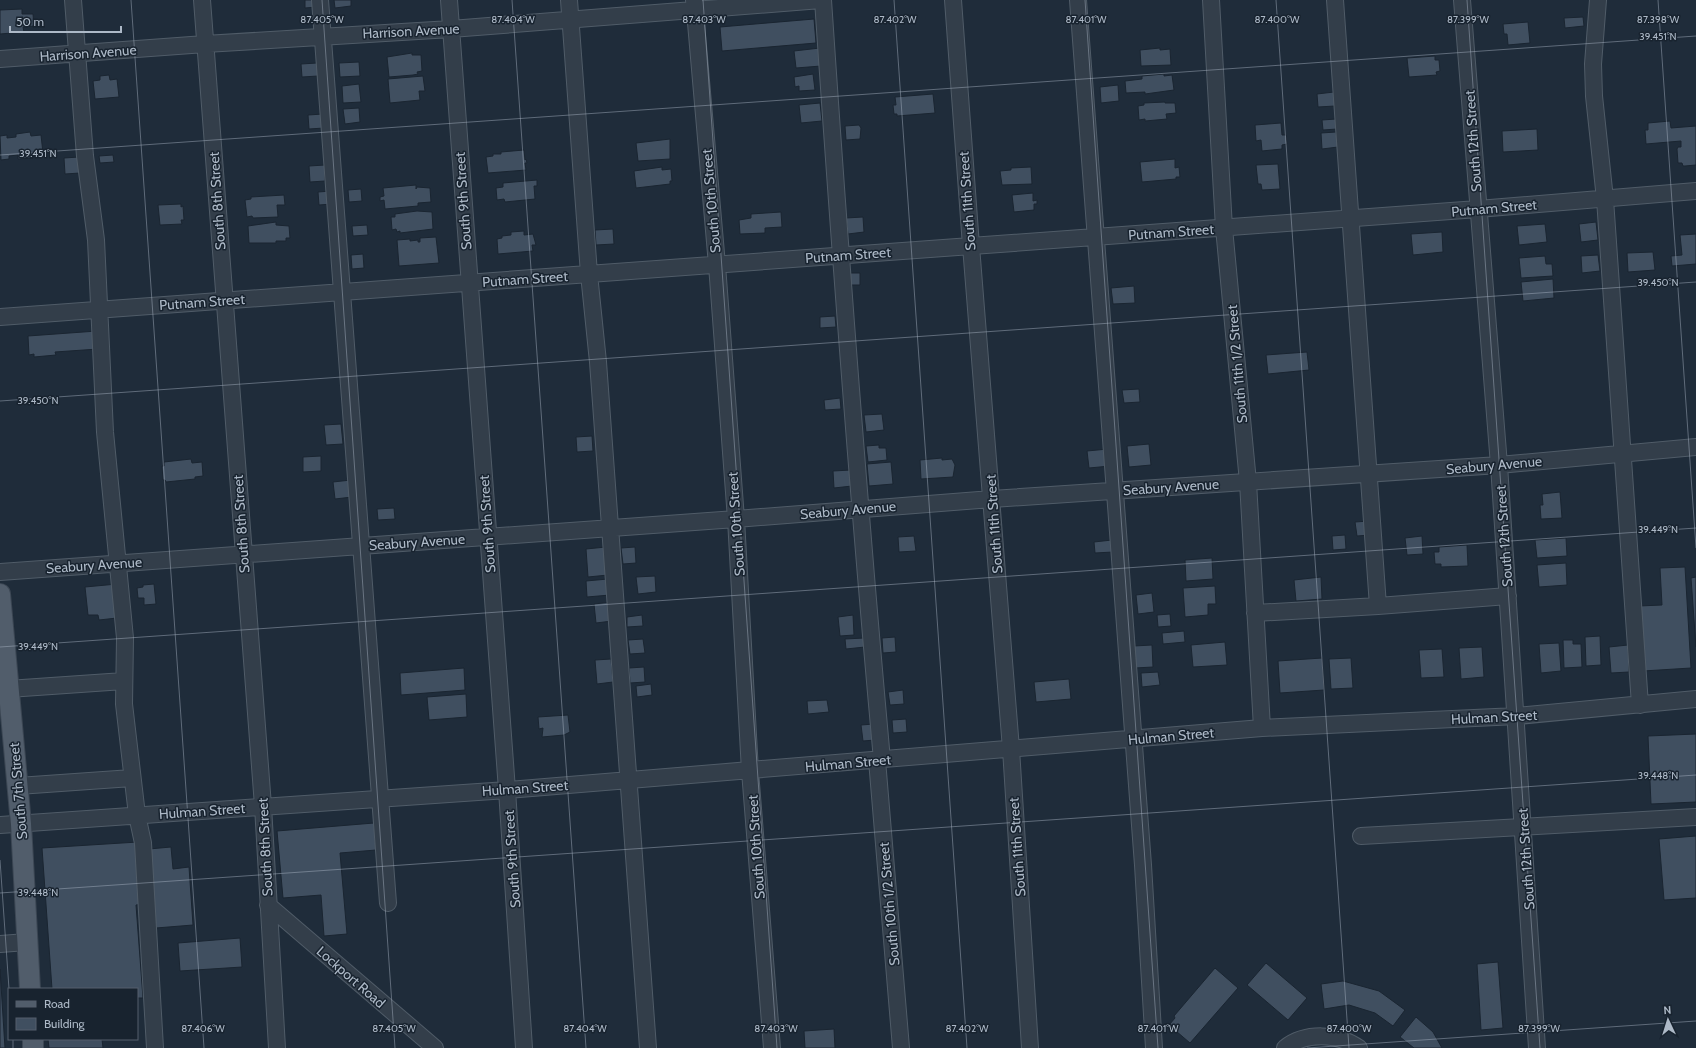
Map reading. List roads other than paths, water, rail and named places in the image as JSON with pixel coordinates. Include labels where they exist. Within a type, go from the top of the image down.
[{"type":"main road","name":"South 7th Street","points":[[0,594],[21,824],[30,988]]},
{"type":"street","points":[[74,0],[85,156],[96,240],[105,432],[116,564],[125,638],[124,704],[137,816],[143,843],[155,1048]]},
{"type":"street","name":"South 8th Street","points":[[202,0],[263,806],[277,1048]]},
{"type":"street","points":[[320,0],[388,903]]},
{"type":"street","name":"South 9th Street","points":[[449,0],[507,790],[524,1048]]},
{"type":"street","points":[[569,0],[589,274],[598,362],[648,1048]]},
{"type":"street","name":"Harrison Avenue","points":[[0,59],[570,20],[694,5],[822,0]]},
{"type":"street","name":"South 10th 1/2 Street","points":[[822,0],[840,256],[901,1048]]},
{"type":"street","name":"South 11th Street","points":[[953,0],[1011,749],[1030,1048]]},
{"type":"street","points":[[1078,0],[1132,739],[1143,865],[1154,1048]]},
{"type":"street","name":"South 11th 1/2 Street","points":[[1210,0],[1224,228],[1248,482],[1262,728]]},
{"type":"street","points":[[1335,0],[1378,606]]},
{"type":"street","name":"South 12th Street","points":[[1462,0],[1499,465],[1517,716],[1537,1048]]},
{"type":"street","points":[[1598,0],[1593,64],[1594,96],[1605,199],[1640,705]]},
{"type":"street","name":"South 10th Street","points":[[694,5],[736,519],[750,771],[772,1048]]},
{"type":"street","name":"Putnam Street","points":[[0,317],[1351,219],[1696,191]]},
{"type":"street","name":"Seabury Avenue","points":[[0,572],[992,499],[1499,465],[1696,447]]},
{"type":"street","points":[[1256,613],[1378,606],[1508,596]]},
{"type":"street","points":[[8,689],[124,681]]},
{"type":"street","name":"Hulman Street","points":[[0,825],[507,790],[1262,728],[1517,716],[1696,699]]},
{"type":"street","points":[[18,786],[132,778]]},
{"type":"street","points":[[1361,836],[1524,828],[1696,817]]},
{"type":"street","name":"Lockport Road","points":[[268,906],[434,1048]]},
{"type":"street","points":[[0,944],[28,942]]},
{"type":"street","points":[[1285,1048],[1292,1042],[1322,1035],[1352,1044],[1359,1048]]}]
